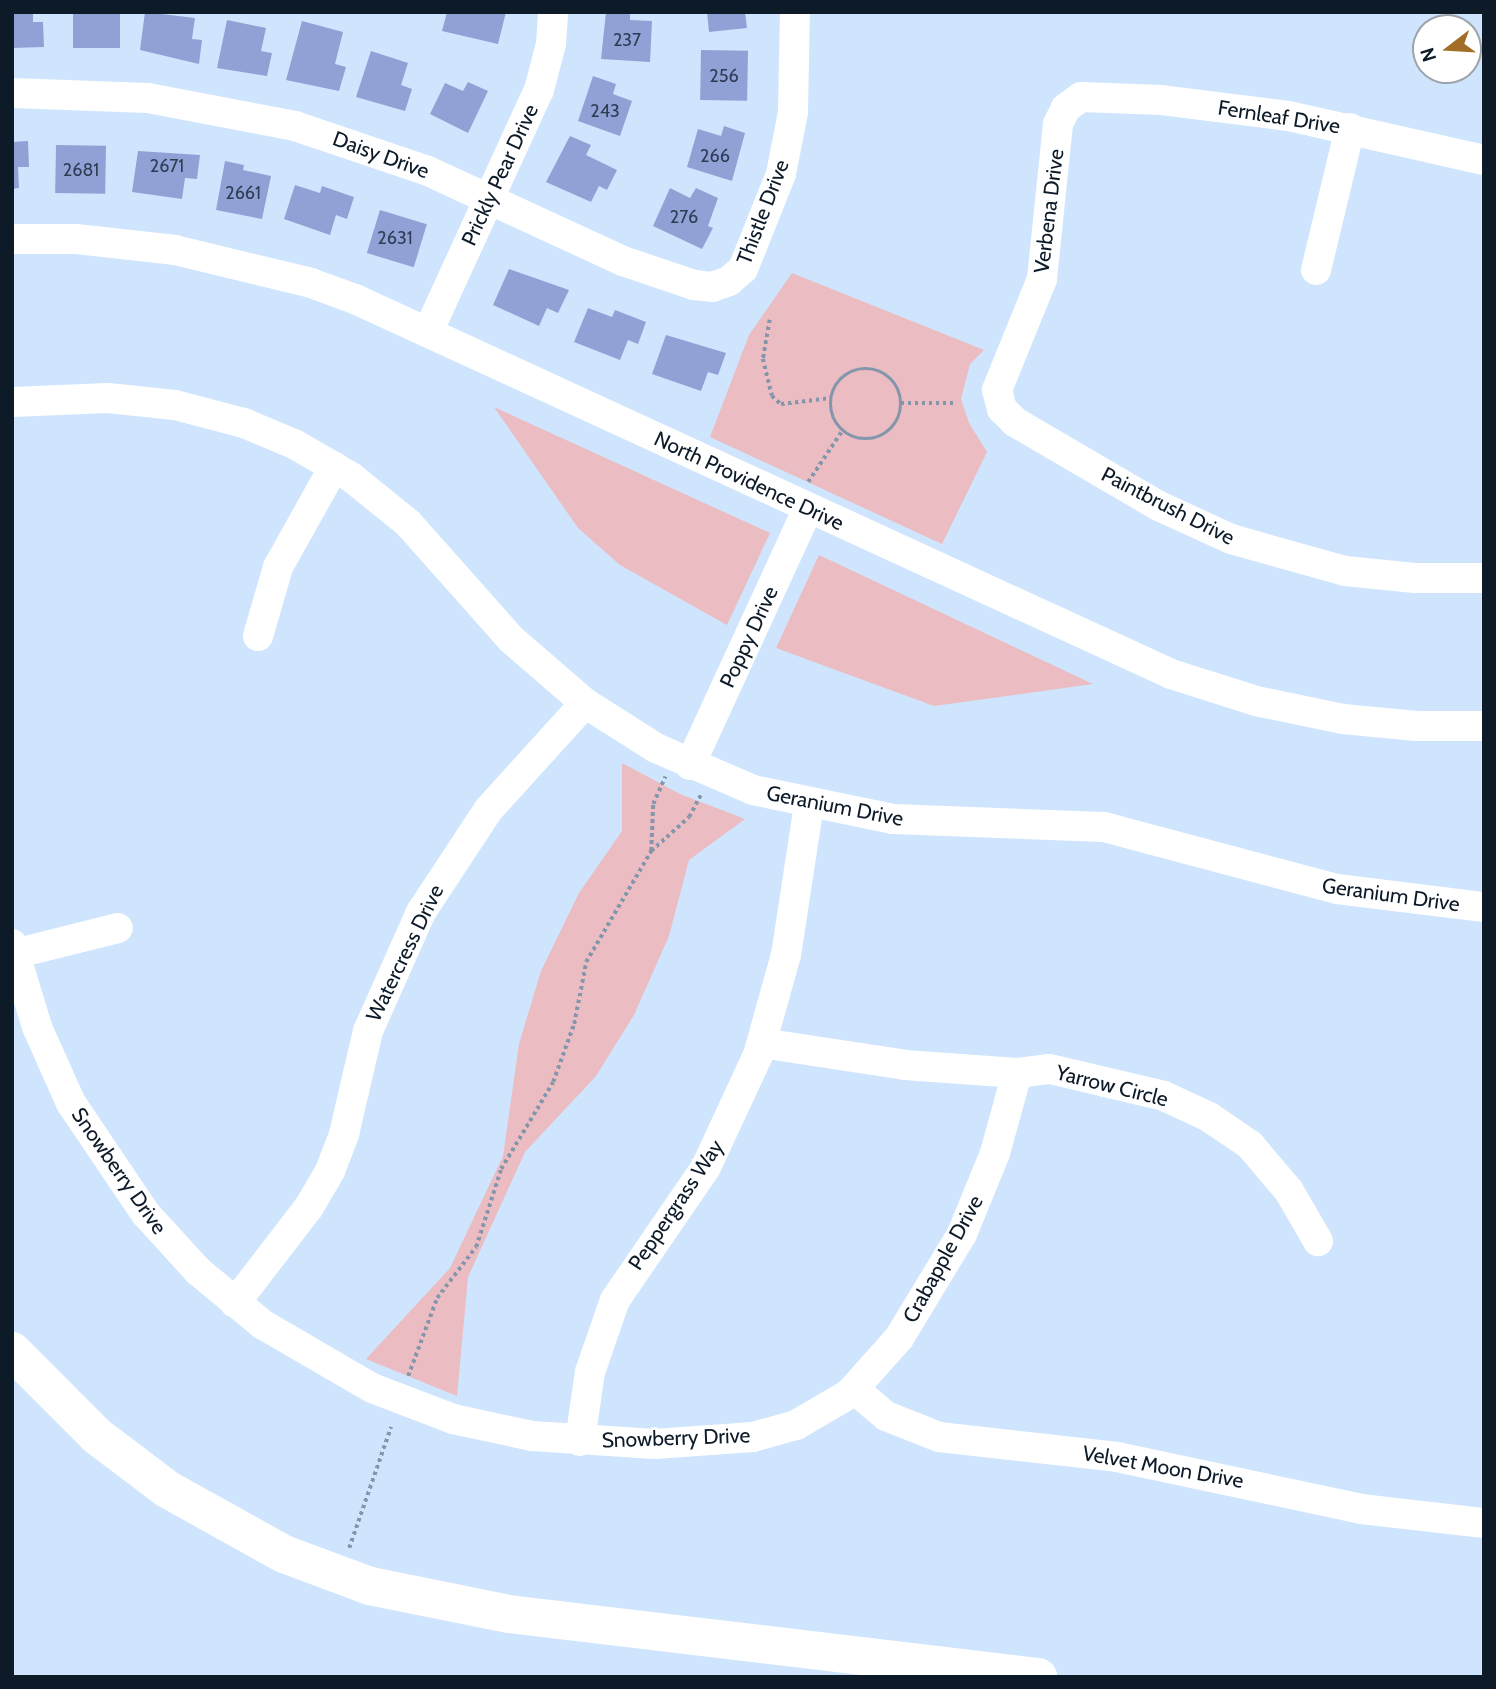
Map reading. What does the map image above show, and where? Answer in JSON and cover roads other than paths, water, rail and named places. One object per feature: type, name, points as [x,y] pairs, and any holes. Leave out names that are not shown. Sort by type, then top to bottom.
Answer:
[{"type":"highway","points":[[12,1351],[89,1429],[167,1489],[284,1554],[370,1586],[509,1614],[1038,1677]]},
{"type":"street","name":"Prickly Pear Drive","points":[[428,332],[539,90],[551,44],[553,12]]},
{"type":"street","name":"Thistle Drive","points":[[729,281],[747,261],[781,174],[793,112],[794,12]]},
{"type":"street","name":"Daisy Drive","points":[[12,93],[148,98],[247,114],[396,158],[658,274],[703,287],[729,281]]},
{"type":"street","name":"Fernleaf Drive","points":[[1073,102],[1090,96],[1162,100],[1350,128],[1484,160]]},
{"type":"street","name":"Verbena Drive","points":[[999,400],[998,380],[1042,279],[1058,124],[1073,102]]},
{"type":"street","points":[[1316,270],[1350,128]]},
{"type":"street","name":"North Providence Drive","points":[[12,239],[126,243],[221,259],[344,295],[808,497],[1131,657],[1213,688],[1343,719],[1417,726],[1484,726]]},
{"type":"street","name":"Geranium Drive","points":[[12,402],[87,397],[175,405],[270,433],[334,467],[408,523],[511,639],[585,703],[686,777],[753,790],[809,805],[905,820],[1104,827],[1326,887],[1484,907]]},
{"type":"street","name":"Paintbrush Drive","points":[[999,400],[1014,422],[1159,506],[1231,539],[1345,570],[1415,578],[1484,578]]},
{"type":"street","points":[[258,636],[278,566],[334,467]]},
{"type":"street","name":"Poppy Drive","points":[[686,777],[808,497]]},
{"type":"street","name":"Watercress Drive","points":[[235,1303],[309,1207],[330,1171],[344,1134],[368,1031],[421,912],[489,809],[585,703]]},
{"type":"street","name":"Peppergrass Way","points":[[580,1441],[590,1372],[615,1300],[706,1167],[762,1043],[786,955],[809,805]]},
{"type":"street","points":[[13,949],[118,928]]},
{"type":"street","name":"Snowberry Drive","points":[[13,949],[52,1065],[93,1139],[171,1243],[235,1303],[333,1368],[412,1405],[492,1428],[580,1441],[655,1444],[753,1437],[815,1417],[854,1389]]},
{"type":"street","name":"Yarrow Circle","points":[[762,1043],[862,1061],[1017,1073],[1050,1069],[1139,1088],[1209,1117],[1250,1145],[1271,1167],[1318,1241]]},
{"type":"street","name":"Crabapple Drive","points":[[854,1389],[906,1328],[962,1234],[995,1153],[1017,1073]]},
{"type":"street","name":"Velvet Moon Drive","points":[[854,1389],[886,1416],[939,1437],[1117,1457],[1361,1509],[1484,1523]]}]
